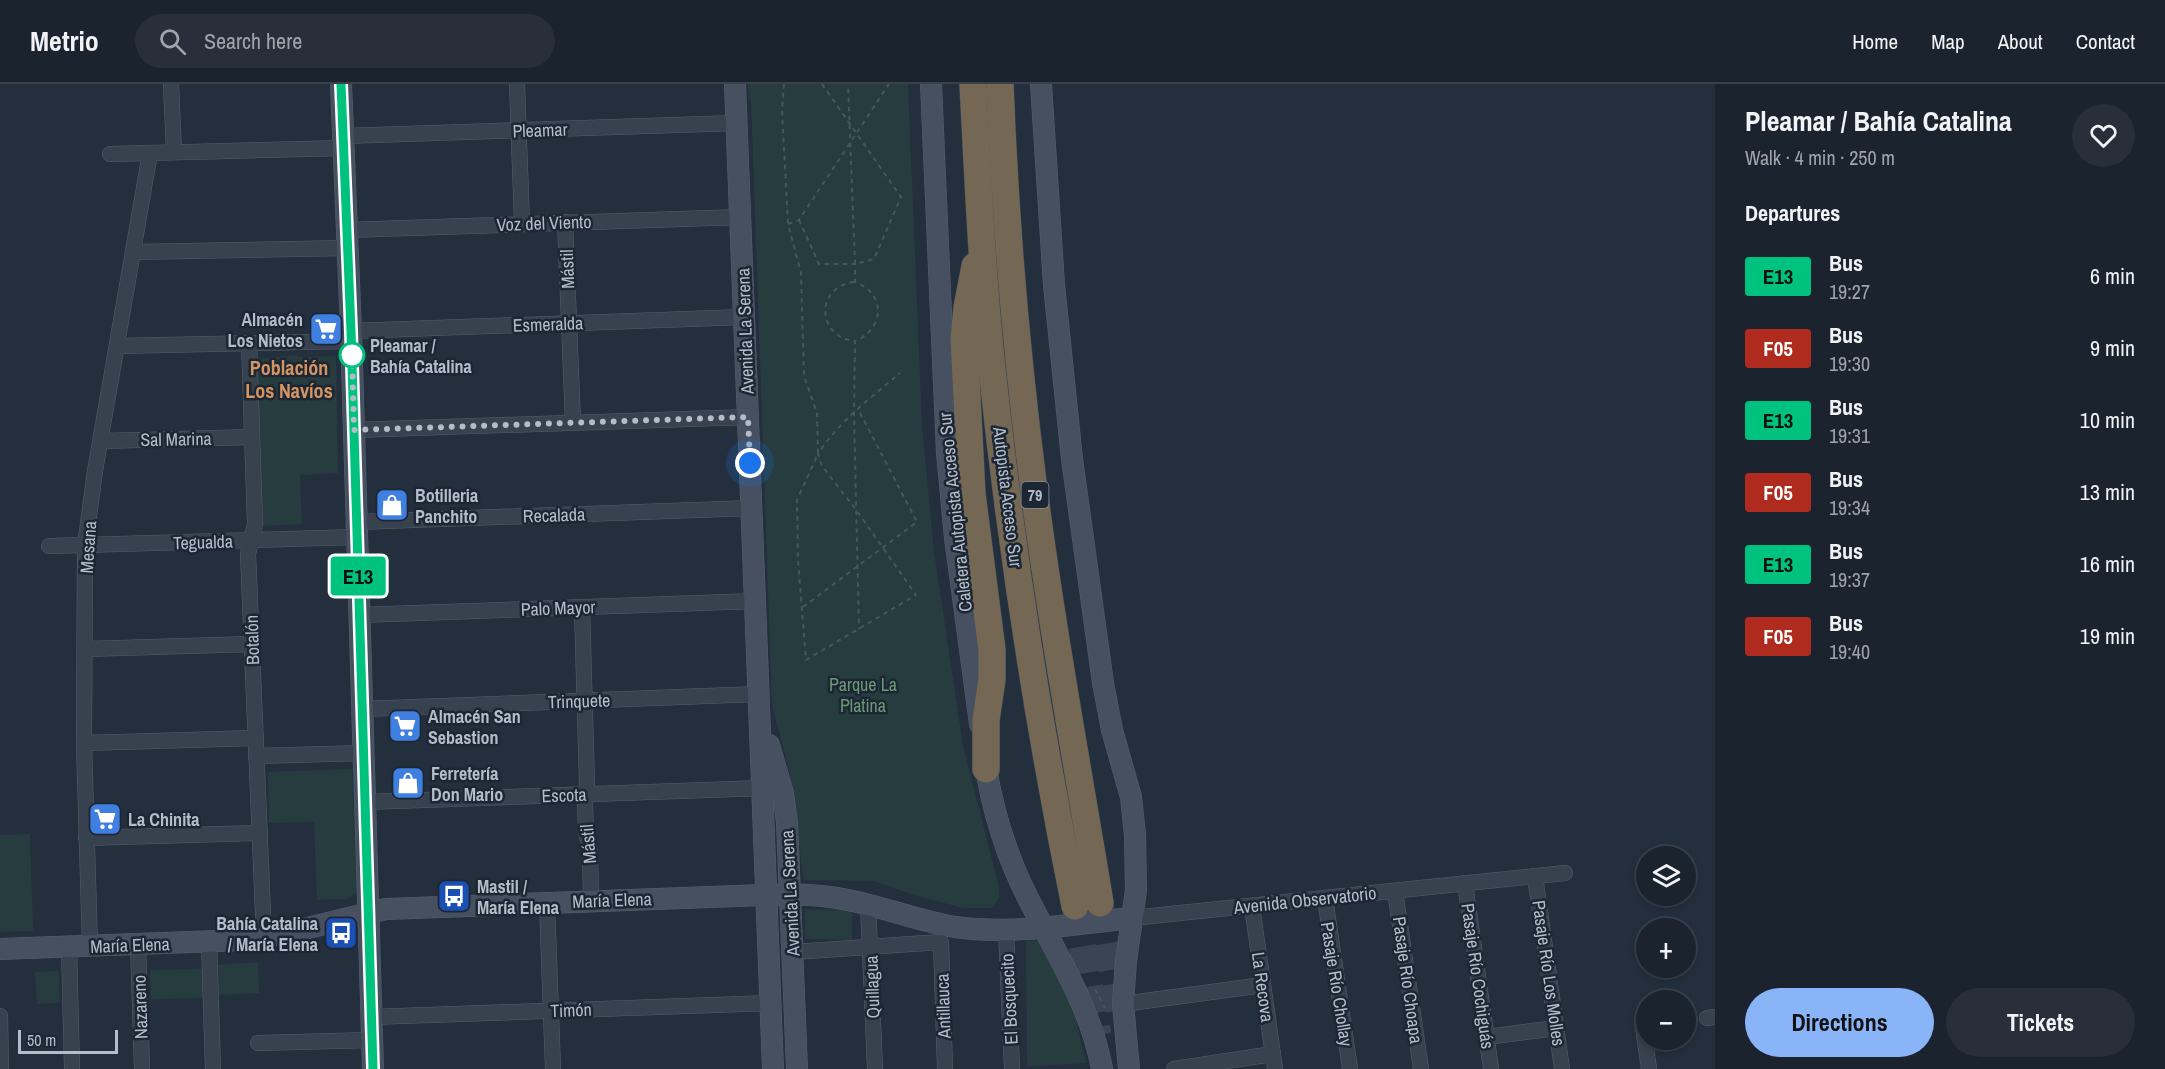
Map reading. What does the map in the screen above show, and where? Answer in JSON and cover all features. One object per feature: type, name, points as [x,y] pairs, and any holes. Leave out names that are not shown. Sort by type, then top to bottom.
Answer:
[{"type":"highway","name":"Autopista Acceso Sur","points":[[973,84],[980,220],[992,367],[1023,610],[1039,714],[1088,905],[1066,700],[1032,471],[1019,358],[1008,233],[1000,84]]},
{"type":"highway","points":[[980,220],[964,339],[972,494],[992,650],[992,679],[986,720],[986,768]]},
{"type":"street","points":[[171,84],[174,152]]},
{"type":"street","points":[[341,84],[348,239],[373,1069]]},
{"type":"street","points":[[516,84],[522,224]]},
{"type":"street","name":"Avenida La Serena","points":[[735,84],[773,1069]]},
{"type":"street","name":"Caletera Autopista Acceso Sur","points":[[931,84],[947,453],[959,573],[986,768],[994,809],[1010,858],[1030,903],[1044,927]]},
{"type":"street","points":[[1041,84],[1055,295],[1082,536],[1112,730],[1134,814],[1137,873],[1126,961],[1124,1004],[1129,1069]]},
{"type":"street","name":"Pleamar","points":[[110,154],[518,130],[737,123]]},
{"type":"street","name":"Mesana","points":[[72,1069],[86,838],[85,546],[150,153]]},
{"type":"street","name":"Voz del Viento","points":[[133,252],[348,239],[522,224],[741,217]]},
{"type":"street","name":"Mástil","points":[[565,222],[573,423]]},
{"type":"street","name":"Esmeralda","points":[[117,346],[249,343],[569,323],[744,317]]},
{"type":"street","name":"Botalón","points":[[249,343],[255,524],[248,554],[264,937]]},
{"type":"street","points":[[354,430],[748,417]]},
{"type":"street","name":"Sal Marina","points":[[101,441],[252,437]]},
{"type":"street","name":"Recalada","points":[[357,529],[752,508]]},
{"type":"street","name":"Tegualda","points":[[49,546],[251,540],[357,529]]},
{"type":"street","name":"Palo Mayor","points":[[359,615],[756,601]]},
{"type":"street","name":"Mástil","points":[[582,607],[586,830],[590,851],[591,901]]},
{"type":"street","points":[[86,649],[252,644]]},
{"type":"street","name":"Trinquete","points":[[362,709],[759,694]]},
{"type":"street","name":"Avenida La Serena","points":[[760,722],[783,793],[787,822],[797,1069]]},
{"type":"street","points":[[84,743],[256,738]]},
{"type":"street","points":[[256,756],[363,753]]},
{"type":"street","name":"Escota","points":[[365,802],[763,788]]},
{"type":"street","points":[[86,838],[260,833]]},
{"type":"street","name":"Avenida Observatorio","points":[[1044,927],[1565,873]]},
{"type":"street","name":"Pasaje Río Los Molles","points":[[1535,876],[1562,1069]]},
{"type":"street","name":"Pasaje Río Cochiguás","points":[[1465,883],[1491,1069]]},
{"type":"street","name":"Pasaje Río Choapa","points":[[1395,891],[1421,1069]]},
{"type":"street","name":"María Elena","points":[[0,949],[209,942],[264,937],[386,909],[791,894],[825,896],[868,904],[955,927],[1006,929],[1044,927]]},
{"type":"street","name":"Pasaje Río Chollay","points":[[1325,898],[1350,1069]]},
{"type":"street","points":[[548,903],[553,1069]]},
{"type":"street","name":"Quillagua","points":[[868,904],[875,1069]]},
{"type":"street","name":"La Recova","points":[[1252,906],[1274,1062]]},
{"type":"street","points":[[1044,927],[1083,1005],[1098,1047],[1102,1069]]},
{"type":"street","name":"El Bosquecito","points":[[1006,929],[1012,1069]]},
{"type":"street","points":[[209,942],[213,1069]]},
{"type":"street","name":"Antillauca","points":[[871,946],[941,942],[945,1069]]},
{"type":"street","name":"Nazareno","points":[[138,945],[142,1069]]},
{"type":"street","points":[[793,952],[871,946]]},
{"type":"street","points":[[1124,1004],[1263,985]]},
{"type":"street","name":"Timón","points":[[371,1017],[770,1003]]},
{"type":"street","points":[[0,1016],[1,1069]]},
{"type":"street","points":[[1487,1037],[1556,1028]]},
{"type":"street","points":[[258,1044],[372,1040]]},
{"type":"street","points":[[1646,1050],[1649,1069]]},
{"type":"street","points":[[1174,1069],[1274,1062]]},
{"type":"path","points":[[784,84],[782,111],[788,224],[801,273],[804,376],[817,413],[818,454],[822,466],[858,511],[882,549],[916,595],[806,660],[798,560],[797,500],[818,454],[824,444],[858,409],[900,373]]},
{"type":"path","points":[[799,220],[819,264],[855,264],[874,259],[901,197],[822,84]]},
{"type":"path","points":[[848,84],[855,282]]},
{"type":"path","points":[[788,224],[799,220],[889,84]]},
{"type":"path","points":[[855,282],[873,294],[878,315],[873,329],[855,341],[844,339],[832,330],[825,310],[826,302],[834,290],[855,282]]},
{"type":"path","points":[[855,341],[854,414],[859,630]]},
{"type":"path","points":[[803,607],[917,522],[858,409]]},
{"type":"green space","name":"Parque La Platina","points":[[748,84],[908,84],[922,426],[934,551],[963,746],[999,887],[999,898],[991,908],[963,908],[874,881],[804,880],[796,803],[772,706],[751,100]]},
{"type":"green space","points":[[298,355],[298,357],[336,356],[338,473],[300,475],[302,524],[261,526],[255,359]]},
{"type":"green space","points":[[352,769],[357,892],[347,899],[317,900],[314,822],[269,823],[268,772]]},
{"type":"green space","points":[[30,834],[33,931],[0,932],[0,835]]},
{"type":"green space","points":[[805,909],[852,910],[852,940],[805,939]]},
{"type":"green space","points":[[1044,940],[1072,1001],[1086,1063],[1027,1067],[1026,941]]},
{"type":"green space","points":[[258,962],[259,993],[218,995],[216,965]]},
{"type":"green space","points":[[202,969],[203,998],[151,999],[150,970]]},
{"type":"green space","points":[[59,971],[60,1003],[37,1004],[35,972]]},
{"type":"tunnel","points":[[1100,903],[1120,1015]]},
{"type":"tunnel","points":[[1075,906],[1098,1035]]},
{"type":"bus line","name":"E13","points":[[341,84],[351,331],[373,1069]]},
{"type":"place","name":"Almacén Los Nietos","points":[[326,329]]},
{"type":"place","name":"Pleamar / Bahía Catalina","points":[[352,355]]},
{"type":"place","name":"Botilleria Panchito","points":[[392,505]]},
{"type":"place","name":"Almacén San Sebastion","points":[[405,726]]},
{"type":"place","name":"Ferretería Don Mario","points":[[408,783]]},
{"type":"place","name":"La Chinita","points":[[105,819]]},
{"type":"place","name":"Mastil / María Elena","points":[[454,896]]},
{"type":"place","name":"Bahía Catalina / María Elena","points":[[341,933]]},
{"type":"district","name":"Población Los Navíos","points":[[289,378]]},
{"type":"route","points":[[352,355],[354,430],[748,417],[750,463]]}]
